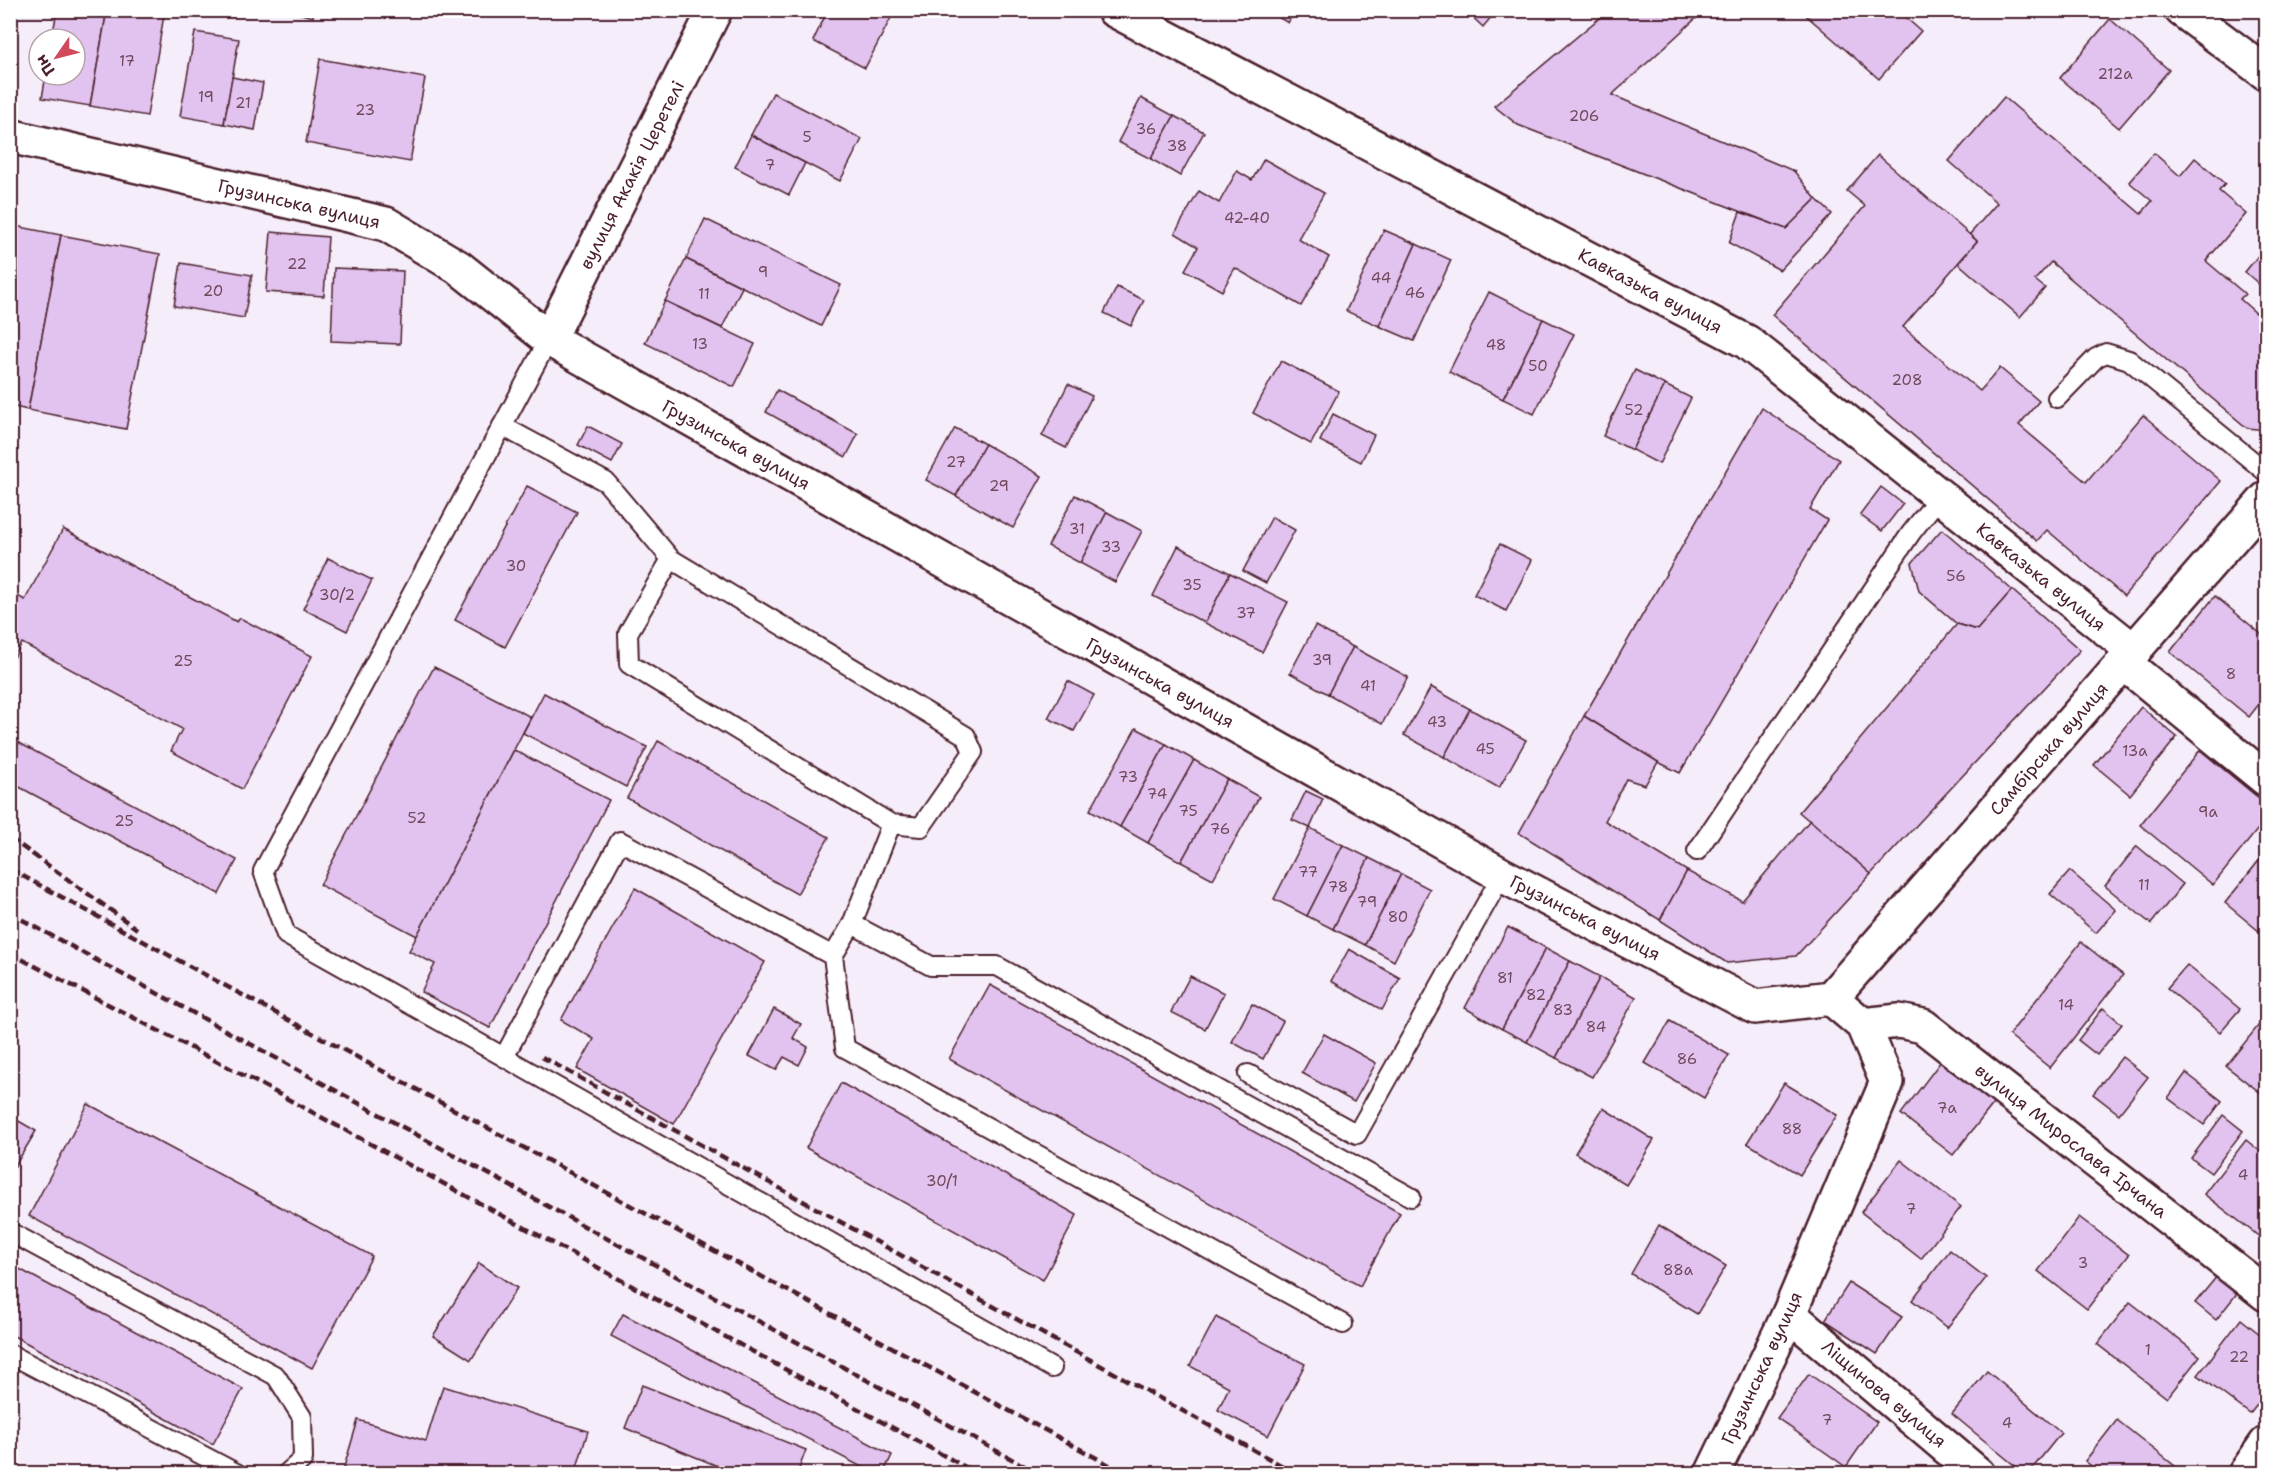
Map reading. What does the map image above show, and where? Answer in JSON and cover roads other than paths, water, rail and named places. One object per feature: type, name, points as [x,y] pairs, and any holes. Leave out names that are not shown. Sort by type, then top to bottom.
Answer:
[{"type":"street","name":"вулиця Акакія Церетелі","points":[[549,339],[715,10]]},
{"type":"street","name":"Кавказька вулиця","points":[[1114,10],[1747,342],[1940,496],[2129,657],[2266,779]]},
{"type":"street","points":[[2182,10],[2266,73]]},
{"type":"street","name":"Грузинська вулиця","points":[[10,136],[386,224],[458,267],[549,339],[1502,875],[1755,1007],[1831,998],[1863,1025],[1887,1082],[1789,1314],[1712,1473]]},
{"type":"street","name":"Самбірська вулиця","points":[[1831,998],[2266,499]]},
{"type":"street","name":"вулиця Мирослава Ірчана","points":[[1863,1025],[1899,1021],[1923,1026],[2266,1294]]},
{"type":"street","name":"Ліщинова вулиця","points":[[1789,1314],[1978,1473]]},
{"type":"street","points":[[2245,1473],[2266,1444]]},
{"type":"lane","points":[[549,339],[263,871],[286,935],[1052,1368]]},
{"type":"lane","points":[[2057,398],[2096,358],[2106,353],[2129,360],[2266,472]]},
{"type":"lane","points":[[502,426],[606,483],[671,559],[966,736],[973,752],[921,827],[891,824],[629,664],[628,633],[671,559]]},
{"type":"lane","points":[[1697,851],[1911,533],[1940,496]]},
{"type":"lane","points":[[891,824],[852,924],[833,956],[845,1048],[1343,1324]]},
{"type":"lane","points":[[504,1057],[620,841],[833,956]]},
{"type":"lane","points":[[1248,1074],[1357,1134],[1502,875]]},
{"type":"lane","points":[[852,924],[931,966],[997,966],[1411,1197]]},
{"type":"lane","points":[[10,1232],[276,1376],[302,1417],[303,1459],[286,1473]]},
{"type":"lane","points":[[10,1354],[238,1473]]},
{"type":"railway","points":[[10,838],[137,929]]},
{"type":"railway","points":[[10,869],[1126,1474]]},
{"type":"railway","points":[[10,913],[1039,1474]]},
{"type":"railway","points":[[10,953],[262,1085],[978,1474]]},
{"type":"railway","points":[[542,1057],[1297,1474]]}]
